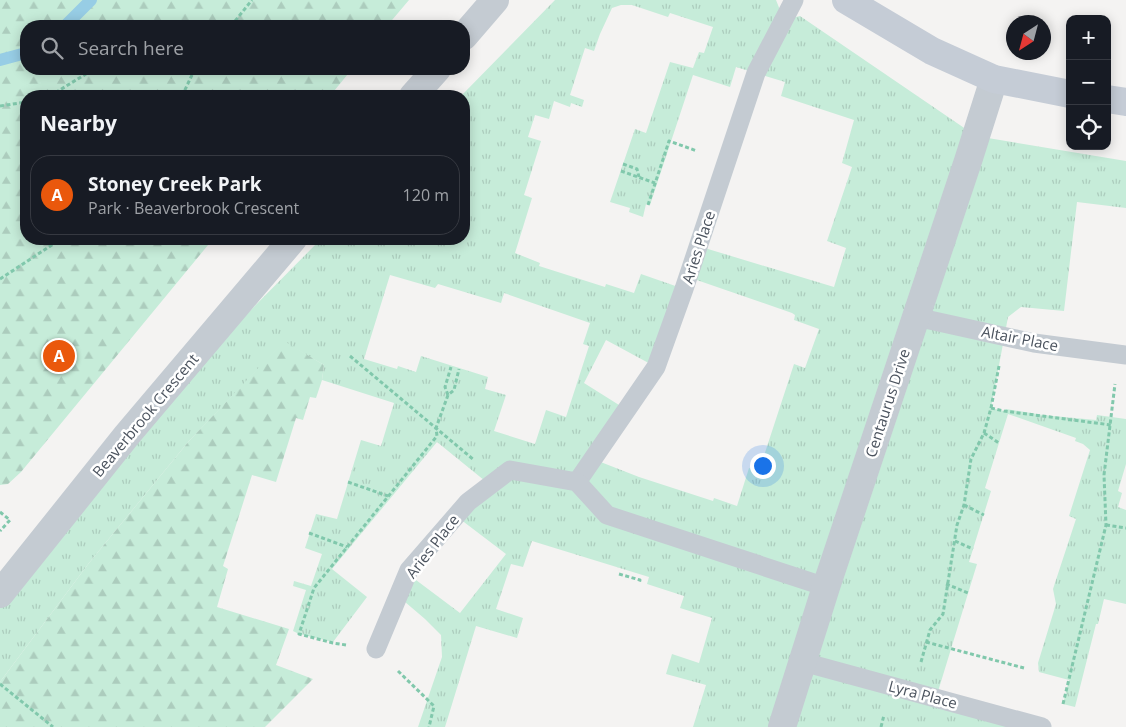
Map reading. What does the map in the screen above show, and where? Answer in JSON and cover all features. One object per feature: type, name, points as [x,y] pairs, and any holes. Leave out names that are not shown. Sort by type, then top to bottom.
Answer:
[{"type":"street","points":[[470,29],[494,0]]},
{"type":"street","points":[[846,0],[932,51],[994,79],[1066,93]]},
{"type":"street","points":[[418,90],[431,75]]},
{"type":"street","name":"Centaurus Drive","points":[[782,727],[826,587],[994,79]]},
{"type":"street","points":[[1111,100],[1126,102]]},
{"type":"street","name":"Beaverbrook Crescent","points":[[0,594],[127,436],[288,245]]},
{"type":"lane","name":"Aries Place","points":[[376,649],[410,570],[468,502],[510,470],[577,482],[656,367],[756,73],[794,0]]},
{"type":"lane","name":"Altair Place","points":[[916,317],[1034,343],[1122,354]]},
{"type":"lane","points":[[577,482],[607,515],[826,587]]},
{"type":"lane","name":"Lyra Place","points":[[803,662],[1042,727]]},
{"type":"path","points":[[236,20],[252,0]]},
{"type":"path","points":[[60,90],[84,75]]},
{"type":"path","points":[[185,90],[192,75]]},
{"type":"path","points":[[0,106],[20,103]]},
{"type":"path","points":[[648,205],[669,141],[726,161]]},
{"type":"path","points":[[623,164],[637,169],[639,177]]},
{"type":"path","points":[[621,171],[656,183]]},
{"type":"path","points":[[0,279],[52,245]]},
{"type":"path","points":[[915,692],[930,630],[943,614],[946,584],[957,525],[964,505],[971,459],[984,433],[991,408],[1004,336]]},
{"type":"path","points":[[1061,711],[1106,525],[1104,475],[1122,354]]},
{"type":"path","points":[[350,356],[498,479]]},
{"type":"path","points":[[448,395],[445,387],[451,367]]},
{"type":"path","points":[[429,727],[434,706],[376,649],[333,643],[299,634],[314,588],[437,436],[436,428],[448,395],[454,390],[459,369]]},
{"type":"path","points":[[991,408],[1111,425]]},
{"type":"path","points":[[984,433],[999,443]]},
{"type":"path","points":[[348,482],[388,496]]},
{"type":"path","points":[[964,505],[984,515]]},
{"type":"path","points":[[0,512],[10,520],[0,531]]},
{"type":"path","points":[[1106,525],[1126,528]]},
{"type":"path","points":[[309,534],[347,547]]},
{"type":"path","points":[[955,541],[972,549]]},
{"type":"path","points":[[619,574],[640,580],[639,584]]},
{"type":"path","points":[[946,584],[968,593]]},
{"type":"path","points":[[926,642],[1024,668]]},
{"type":"path","points":[[0,684],[53,727]]},
{"type":"green space","points":[[0,0],[409,0],[392,20],[20,20],[20,75],[347,75],[335,90],[20,90],[20,245],[208,245],[21,472],[8,484],[0,485]]},
{"type":"green space","points":[[555,0],[776,0],[784,20],[800,16],[976,136],[1126,161],[1126,208],[1077,202],[1064,311],[1021,307],[1008,317],[991,408],[1004,411],[1006,409],[1096,420],[1097,415],[1126,419],[1126,464],[1118,491],[1122,493],[1118,507],[1126,510],[1126,604],[1104,599],[1075,707],[1063,704],[1069,680],[1039,672],[1038,663],[1056,604],[1053,589],[1076,519],[1069,516],[1090,450],[1083,444],[1075,441],[1076,438],[1008,414],[985,488],[991,491],[969,562],[977,564],[936,698],[1042,727],[693,727],[706,685],[666,674],[672,654],[699,663],[712,618],[680,608],[684,596],[647,584],[649,577],[532,541],[523,567],[511,564],[496,609],[523,618],[517,638],[476,626],[445,727],[418,727],[442,657],[441,635],[398,596],[408,574],[460,613],[506,554],[456,516],[490,485],[437,442],[332,569],[367,597],[333,642],[293,631],[306,590],[293,586],[294,581],[311,586],[322,554],[305,548],[316,514],[337,519],[361,440],[381,446],[394,403],[322,380],[324,365],[284,342],[189,441],[89,563],[0,682],[0,590],[127,435],[315,245],[470,245],[470,90],[467,90]],"holes":[[[621,5],[632,5],[668,17],[670,13],[713,27],[704,53],[699,52],[693,68],[670,62],[646,133],[635,129],[610,202],[630,208],[629,212],[643,217],[646,204],[650,205],[693,75],[730,87],[736,67],[785,82],[781,96],[854,120],[842,163],[852,167],[827,241],[846,248],[834,287],[698,246],[688,277],[792,313],[795,315],[794,320],[819,329],[805,368],[794,364],[759,471],[749,468],[737,506],[714,498],[713,501],[639,477],[593,459],[627,410],[584,383],[606,340],[656,367],[684,289],[641,274],[634,293],[606,284],[605,287],[539,266],[540,263],[515,253],[532,198],[524,195],[541,141],[528,137],[535,115],[549,119],[554,101],[570,107],[571,103],[582,107],[584,100],[570,95],[585,48],[594,51],[612,8]],[[390,275],[435,288],[438,284],[501,303],[504,293],[590,323],[583,344],[589,346],[566,417],[546,410],[535,444],[494,431],[506,395],[485,389],[488,377],[421,356],[416,372],[398,366],[397,369],[364,359]]]},
{"type":"green space","points":[[284,341],[324,365],[322,380],[316,398],[310,397],[303,420],[296,418],[276,482],[252,475],[223,566],[228,569],[217,607],[289,629],[276,665],[313,679],[265,727],[0,727],[0,682],[89,563],[189,441]]},
{"type":"waterway","points":[[71,20],[91,0]]},
{"type":"waterway","points":[[0,60],[20,55]]},
{"type":"place","name":"Stoney Creek Park","points":[[59,356]]}]
